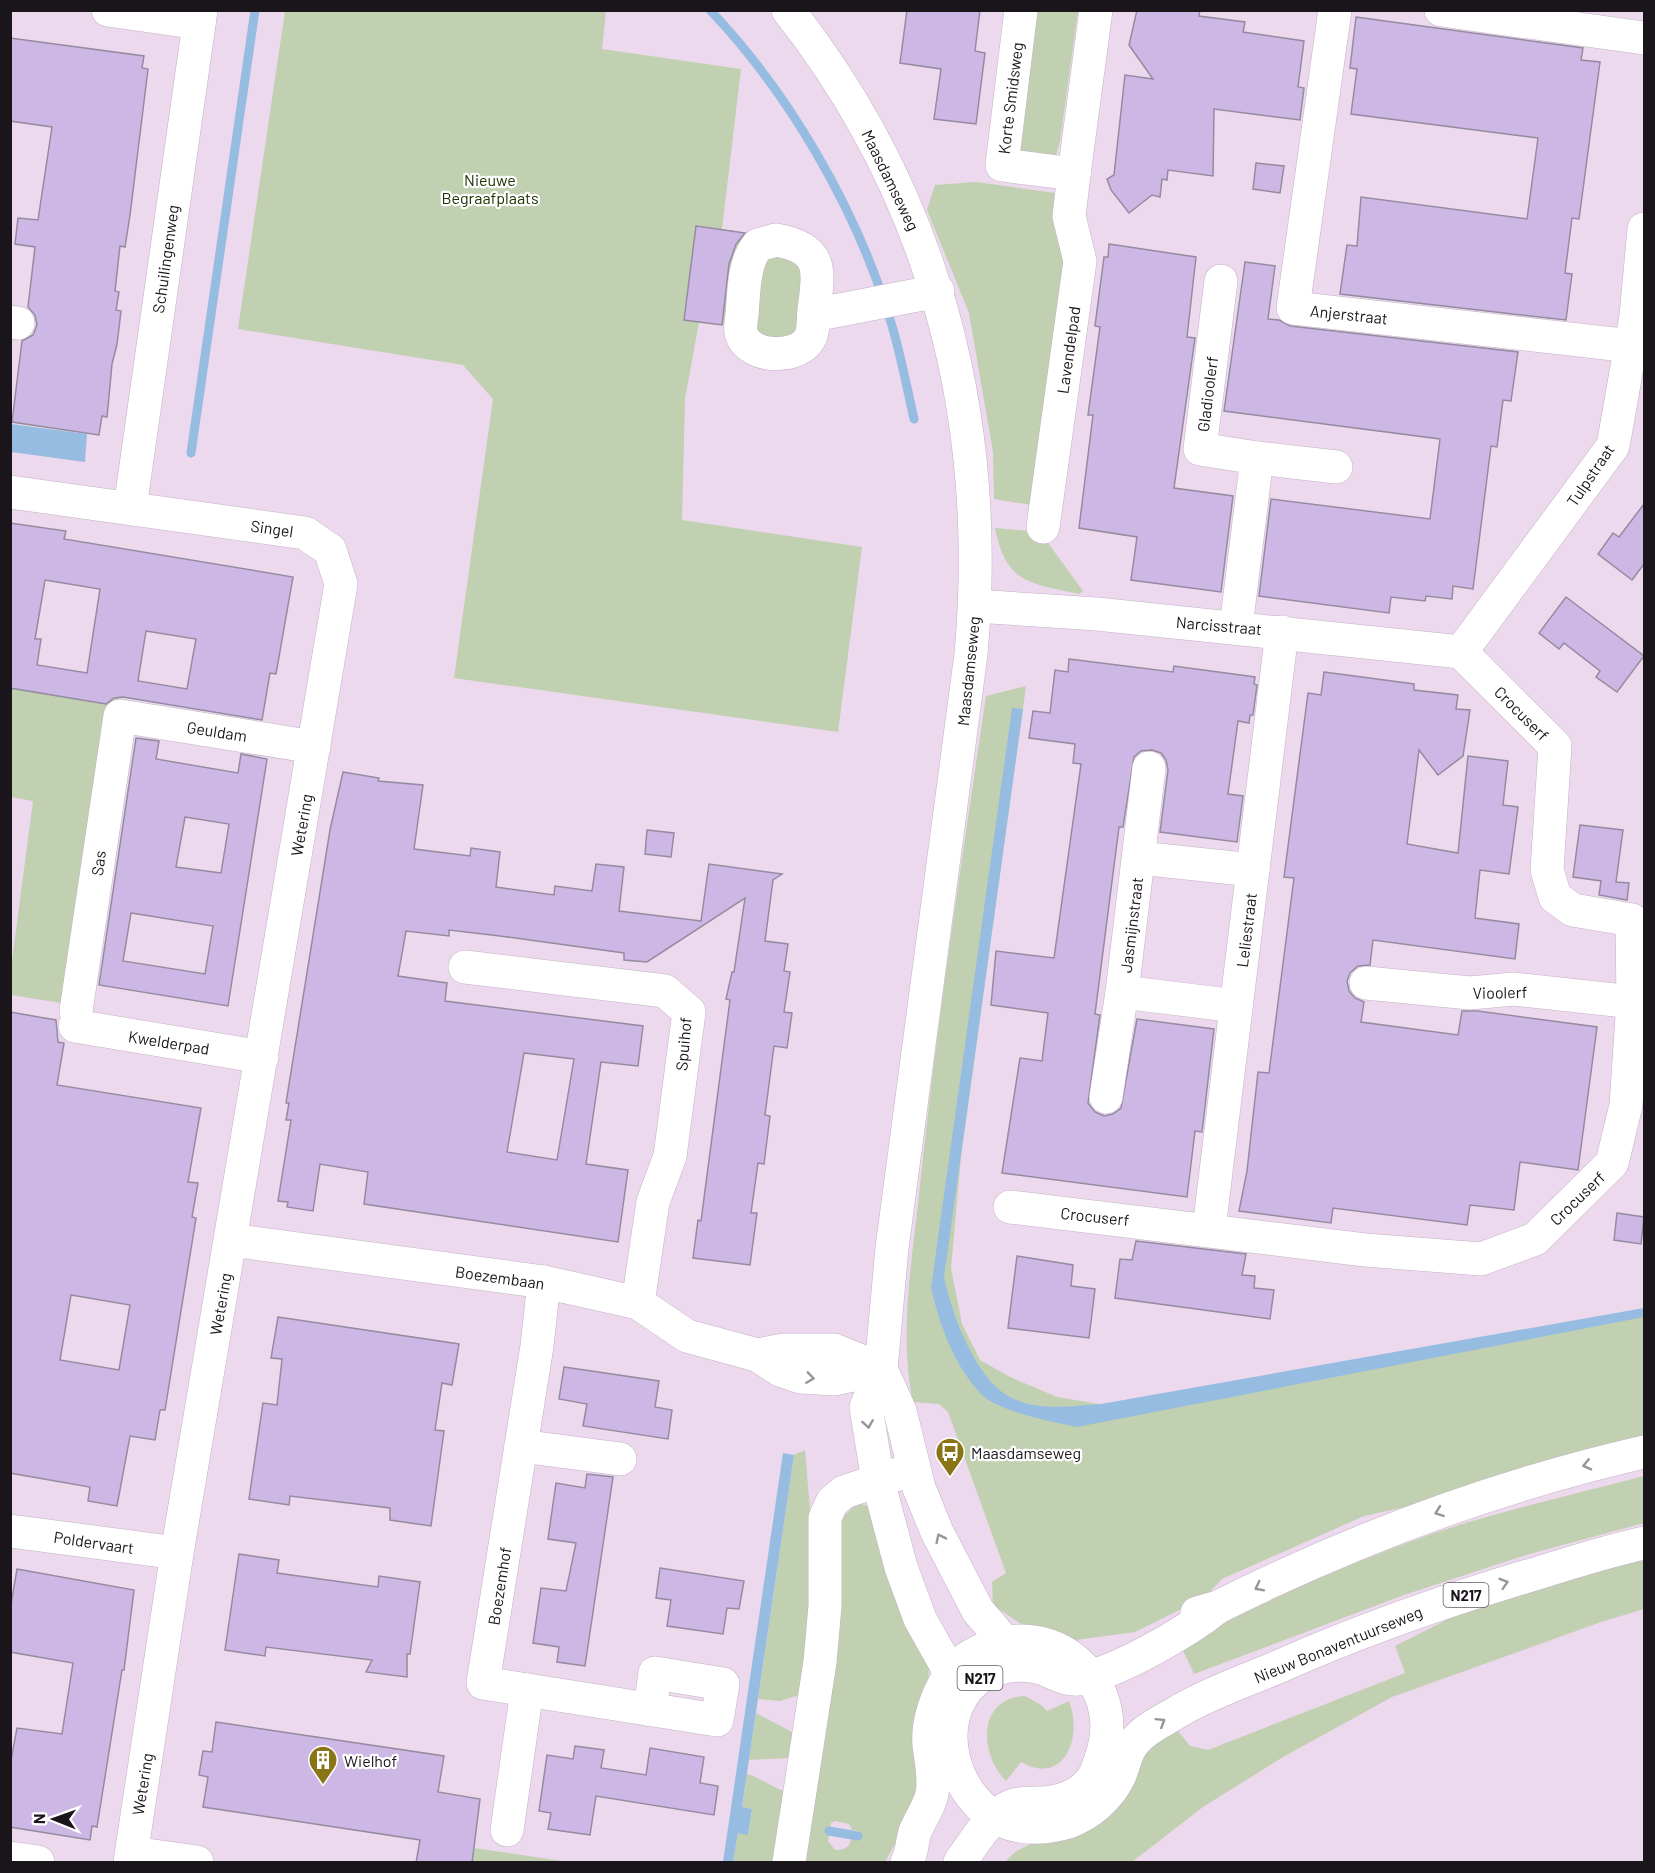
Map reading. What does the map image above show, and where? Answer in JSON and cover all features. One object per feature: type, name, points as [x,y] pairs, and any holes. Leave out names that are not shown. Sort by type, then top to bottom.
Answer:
[{"type":"street","points":[[108,10],[200,17]]},
{"type":"street","name":"Maasdamseweg","points":[[788,10],[832,71],[871,138],[908,212],[938,291],[954,352],[966,428],[974,507],[975,606],[944,871],[892,1248],[881,1369],[866,1407],[878,1481],[901,1567],[936,1608],[963,1672]]},
{"type":"street","name":"Korte Smidsweg","points":[[1021,10],[1002,165],[1074,174]]},
{"type":"street","points":[[1074,174],[1096,10]]},
{"type":"street","name":"Anjerstraat","points":[[1335,10],[1293,308],[1637,326]]},
{"type":"street","points":[[1441,10],[1644,38]]},
{"type":"street","name":"Schuilingenweg","points":[[130,508],[200,17]]},
{"type":"street","name":"Lavendelpad","points":[[1043,527],[1080,261],[1069,216],[1074,174]]},
{"type":"street","name":"Tulpstraat","points":[[1461,652],[1613,446],[1637,326],[1644,230]]},
{"type":"street","name":"Gladioolerf","points":[[1221,281],[1200,449],[1336,467]]},
{"type":"street","points":[[814,315],[938,291]]},
{"type":"street","points":[[1236,627],[1257,458]]},
{"type":"street","name":"Singel","points":[[10,492],[304,532],[330,550],[341,584],[314,747]]},
{"type":"street","name":"Narcisstraat","points":[[975,606],[1236,627],[1461,652]]},
{"type":"street","name":"Leliestraat","points":[[1209,1229],[1282,632]]},
{"type":"street","name":"Crocuserf","points":[[1010,1207],[1209,1229],[1365,1250],[1481,1258],[1534,1239],[1612,1163],[1635,1106],[1633,1002],[1638,920],[1573,910],[1555,897],[1547,870],[1555,746],[1461,652]]},
{"type":"street","name":"Geuldam","points":[[120,716],[314,747]]},
{"type":"street","name":"Sas","points":[[75,1019],[120,716]]},
{"type":"street","name":"Wetering","points":[[131,1858],[177,1553],[314,747]]},
{"type":"street","name":"Jasmijnstraat","points":[[1106,1097],[1122,992],[1149,768]]},
{"type":"street","name":"Jasmijnstraat","points":[[1139,858],[1253,870]]},
{"type":"street","name":"Spuihof","points":[[465,968],[665,992],[689,1012],[670,1156],[653,1202],[638,1303]]},
{"type":"street","name":"Vioolerf","points":[[1366,984],[1470,993],[1514,989],[1633,1002]]},
{"type":"street","name":"Jasmijnstraat","points":[[1122,992],[1236,1006]]},
{"type":"street","name":"Kwelderpad","points":[[75,1019],[262,1057]]},
{"type":"street","name":"Boezembaan","points":[[231,1240],[544,1282],[638,1303],[687,1336],[757,1355],[784,1350],[834,1350],[881,1369]]},
{"type":"street","name":"Boezemhof","points":[[544,1282],[521,1446],[483,1683],[650,1710]]},
{"type":"street","name":"Maasdamseweg","points":[[881,1369],[900,1412],[913,1469],[936,1532],[966,1591],[988,1625],[1004,1641]]},
{"type":"street","points":[[521,1446],[620,1459]]},
{"type":"street","name":"N217","points":[[963,1672],[982,1676],[1008,1666],[1041,1668],[1068,1679],[1085,1669],[1092,1659],[1182,1617],[1218,1607],[1343,1548],[1411,1522],[1548,1476],[1644,1452]]},
{"type":"street","points":[[789,1863],[820,1662],[825,1606],[825,1518],[832,1503],[844,1492],[913,1469]]},
{"type":"street","name":"Poldervaart","points":[[10,1530],[177,1553]]},
{"type":"street","name":"Nieuw Bonaventuurseweg","points":[[1006,1822],[1053,1825],[1080,1817],[1104,1798],[1119,1779],[1131,1746],[1159,1723],[1180,1711],[1310,1653],[1377,1625],[1477,1591],[1644,1543]]},
{"type":"street","name":"N217","points":[[909,1860],[915,1832],[932,1794],[929,1741],[932,1716],[940,1693],[1004,1641],[1041,1642],[1065,1651],[1085,1669]]},
{"type":"street","points":[[986,1863],[1006,1822],[1020,1803],[1051,1803],[1065,1799],[1082,1789],[1094,1777],[1108,1728],[1102,1698],[1085,1669]]},
{"type":"street","name":"N217","points":[[963,1672],[952,1728],[954,1765],[962,1782],[982,1807],[1006,1822]]},
{"type":"street","points":[[507,1830],[527,1690]]},
{"type":"street","name":"N217","points":[[909,1860],[931,1839],[962,1782]]},
{"type":"street","points":[[960,1863],[1006,1822]]},
{"type":"street","points":[[10,1858],[38,1863]]},
{"type":"street","points":[[131,1858],[197,1863]]},
{"type":"green space","name":"Nieuwe Begraafplaats","points":[[285,11],[606,11],[602,49],[741,69],[722,229],[747,233],[734,326],[699,322],[685,399],[682,520],[862,547],[838,732],[454,678],[493,399],[463,365],[238,329]]},
{"type":"green space","points":[[1034,11],[1078,11],[1060,141],[1056,155],[1046,158],[1016,151]]},
{"type":"green space","points":[[976,182],[1055,193],[1073,260],[1031,505],[994,499],[993,452],[969,313],[927,210],[935,185]]},
{"type":"green space","points":[[779,252],[804,269],[796,330],[788,341],[754,334],[762,263]]},
{"type":"green space","points":[[995,528],[1040,532],[1083,591],[1079,594],[1047,587],[1023,578],[1013,571],[1000,546]]},
{"type":"green space","points":[[10,680],[129,700],[80,1006],[11,995],[11,968],[33,801],[11,797]]},
{"type":"green space","points":[[1026,686],[961,1157],[951,1268],[962,1324],[980,1360],[1010,1377],[1057,1397],[1105,1405],[1644,1310],[1644,1439],[1437,1500],[1364,1516],[1222,1579],[1204,1598],[1135,1632],[1076,1640],[1027,1628],[993,1605],[992,1582],[1006,1573],[948,1412],[939,1404],[913,1402],[907,1349],[907,1321],[908,1294],[934,1063],[986,696]]},
{"type":"green space","points":[[805,1450],[817,1594],[799,1695],[780,1701],[758,1699],[794,1455]]},
{"type":"green space","points":[[1644,1476],[1644,1523],[1526,1555],[1404,1595],[1194,1674],[1180,1644],[1286,1593],[1431,1534]]},
{"type":"green space","points":[[861,1504],[869,1506],[929,1667],[922,1784],[908,1820],[885,1862],[796,1862],[841,1519],[853,1507]],"holes":[[[835,1821],[849,1824],[852,1830],[859,1831],[858,1840],[851,1839],[846,1848],[835,1850],[828,1841],[831,1823]]]},
{"type":"green space","points":[[1644,1555],[1644,1609],[1601,1622],[1392,1697],[1283,1757],[1203,1807],[1132,1862],[1005,1862],[1015,1852],[1034,1842],[1174,1726],[1190,1746],[1208,1750],[1405,1673],[1395,1646],[1486,1600]]},
{"type":"green space","points":[[1025,1696],[1047,1711],[1069,1701],[1073,1715],[1072,1742],[1067,1754],[1059,1763],[1049,1768],[1036,1768],[1021,1762],[1006,1781],[997,1770],[991,1757],[987,1743],[987,1729],[998,1706],[1009,1699]]},
{"type":"green space","points":[[756,1713],[794,1733],[790,1758],[749,1760]]},
{"type":"green space","points":[[747,1774],[791,1793],[779,1862],[733,1862],[738,1833],[748,1834],[752,1809],[742,1808]]},
{"type":"green space","points":[[474,1848],[569,1862],[472,1862]]},
{"type":"water","points":[[11,424],[87,434],[85,462],[11,452]]},
{"type":"water","points":[[1012,708],[1023,709],[944,1277],[953,1309],[968,1346],[977,1363],[1000,1390],[1014,1399],[1035,1405],[1057,1407],[1101,1404],[1644,1308],[1644,1317],[1077,1427],[1014,1411],[982,1395],[963,1371],[949,1345],[931,1288]]},
{"type":"water","points":[[783,1453],[794,1455],[742,1807],[752,1809],[748,1835],[738,1833],[733,1862],[723,1862]]},
{"type":"building","points":[[907,10],[980,10],[975,51],[985,53],[976,124],[934,119],[941,69],[900,63]]},
{"type":"building","points":[[1137,10],[1200,10],[1199,16],[1245,22],[1243,32],[1304,41],[1298,87],[1304,88],[1300,120],[1214,109],[1213,176],[1168,170],[1167,180],[1162,179],[1160,197],[1152,195],[1129,213],[1111,190],[1107,179],[1114,175],[1125,75],[1153,79],[1129,45]]},
{"type":"building","points":[[1356,17],[1583,48],[1581,60],[1600,62],[1579,219],[1572,218],[1565,273],[1572,274],[1566,320],[1340,294],[1347,245],[1357,246],[1361,197],[1527,219],[1538,138],[1351,114],[1357,69],[1350,68]]},
{"type":"building","points":[[10,38],[144,56],[142,68],[148,69],[125,247],[120,246],[115,291],[119,292],[116,310],[121,311],[117,344],[112,364],[107,417],[102,416],[99,435],[12,422],[22,341],[33,335],[37,325],[35,315],[28,307],[35,247],[15,244],[18,218],[38,220],[52,127],[10,121]]},
{"type":"building","points":[[1256,163],[1284,166],[1280,193],[1253,189]]},
{"type":"building","points":[[696,226],[745,233],[736,244],[729,264],[722,325],[684,320]]},
{"type":"building","points":[[1109,244],[1196,257],[1187,337],[1195,338],[1174,488],[1233,496],[1221,592],[1131,580],[1137,537],[1079,528],[1093,415],[1088,415],[1100,327],[1095,326],[1104,257],[1108,257]]},
{"type":"building","points":[[1245,262],[1275,266],[1268,319],[1279,320],[1290,326],[1518,352],[1511,401],[1503,400],[1497,447],[1491,446],[1473,589],[1453,586],[1452,599],[1426,596],[1425,601],[1391,597],[1389,613],[1259,596],[1271,499],[1430,519],[1440,439],[1224,411]]},
{"type":"building","points":[[1644,504],[1644,564],[1632,580],[1598,554],[1613,533],[1619,537]]},
{"type":"building","points":[[10,523],[66,531],[64,539],[293,577],[276,674],[270,673],[262,720],[123,697],[114,698],[106,704],[10,688]],"holes":[[[45,580],[100,589],[87,673],[37,665],[41,639],[35,639]],[[146,631],[196,639],[187,689],[138,681]]]},
{"type":"building","points":[[1566,597],[1644,656],[1617,692],[1596,677],[1600,671],[1564,643],[1559,649],[1539,633]]},
{"type":"building","points":[[1069,659],[1173,672],[1174,666],[1255,677],[1254,684],[1257,685],[1253,715],[1250,715],[1249,723],[1238,721],[1228,794],[1243,796],[1237,842],[1160,832],[1168,770],[1166,760],[1161,753],[1152,750],[1141,751],[1134,757],[1123,827],[1119,827],[1095,1014],[1100,1015],[1088,1103],[1095,1112],[1104,1116],[1113,1114],[1121,1108],[1137,1019],[1214,1029],[1202,1132],[1195,1131],[1187,1197],[1002,1173],[1020,1058],[1042,1061],[1048,1013],[991,1005],[996,951],[1054,958],[1081,764],[1073,763],[1075,744],[1029,738],[1033,711],[1050,713],[1055,670],[1068,672]]},
{"type":"building","points":[[1324,672],[1414,684],[1414,690],[1458,695],[1456,709],[1470,710],[1463,756],[1438,775],[1419,750],[1407,844],[1458,853],[1468,756],[1508,761],[1503,805],[1518,807],[1509,874],[1480,870],[1475,918],[1519,924],[1515,959],[1373,940],[1370,965],[1358,966],[1350,973],[1347,981],[1349,991],[1355,998],[1364,1002],[1361,1022],[1458,1035],[1462,1011],[1478,1011],[1597,1027],[1578,1170],[1520,1162],[1514,1210],[1470,1205],[1467,1225],[1333,1208],[1331,1223],[1239,1211],[1247,1171],[1258,1072],[1269,1073],[1294,878],[1284,877],[1308,693],[1321,695]]},
{"type":"building","points":[[136,738],[159,741],[156,759],[238,773],[241,754],[267,759],[228,1006],[99,985]],"holes":[[[185,817],[229,824],[221,873],[176,867]],[[131,913],[213,926],[205,974],[123,961]]]},
{"type":"building","points":[[343,772],[379,778],[378,781],[423,785],[414,849],[470,856],[471,848],[500,852],[496,887],[554,895],[555,886],[592,891],[596,864],[624,867],[619,911],[701,921],[709,864],[782,874],[773,880],[765,941],[788,944],[784,971],[790,972],[784,1012],[792,1013],[787,1048],[774,1046],[765,1115],[770,1116],[764,1164],[758,1163],[751,1213],[757,1213],[750,1265],[693,1258],[698,1220],[701,1221],[730,1000],[726,999],[732,972],[734,972],[745,898],[647,962],[624,960],[624,953],[500,936],[449,930],[449,936],[406,931],[398,976],[447,983],[445,1001],[643,1026],[638,1066],[601,1062],[586,1164],[628,1170],[618,1242],[364,1204],[368,1172],[320,1164],[313,1211],[287,1207],[288,1202],[278,1201],[291,1120],[286,1120],[289,1103],[286,1103],[330,830]],"holes":[[[524,1053],[574,1059],[557,1160],[507,1152]]]},
{"type":"building","points":[[1580,825],[1623,830],[1616,882],[1629,883],[1627,900],[1599,895],[1601,881],[1573,877]]},
{"type":"building","points":[[647,830],[674,833],[671,857],[645,854]]},
{"type":"building","points":[[10,1012],[56,1020],[58,1042],[64,1043],[57,1085],[201,1108],[188,1182],[198,1183],[192,1217],[196,1218],[165,1410],[160,1410],[155,1440],[130,1436],[117,1506],[88,1501],[90,1487],[10,1473]],"holes":[[[71,1295],[130,1305],[119,1370],[60,1360]]]},
{"type":"building","points":[[1617,1213],[1644,1217],[1641,1244],[1614,1240]]},
{"type":"building","points":[[1136,1241],[1246,1254],[1242,1275],[1255,1276],[1254,1288],[1274,1290],[1270,1319],[1115,1298],[1120,1259],[1132,1260]]},
{"type":"building","points":[[1017,1256],[1073,1265],[1071,1286],[1095,1289],[1089,1338],[1008,1328]]},
{"type":"building","points":[[278,1317],[459,1344],[452,1385],[442,1383],[435,1430],[444,1431],[431,1526],[390,1520],[390,1508],[290,1496],[289,1505],[249,1499],[263,1403],[277,1405],[282,1359],[271,1358]]},
{"type":"building","points":[[564,1367],[659,1381],[655,1407],[672,1410],[668,1439],[583,1426],[587,1404],[559,1399]]},
{"type":"building","points":[[587,1474],[613,1477],[585,1666],[557,1662],[559,1647],[533,1643],[541,1588],[566,1591],[576,1543],[548,1539],[556,1483],[585,1488]]},
{"type":"building","points":[[239,1554],[279,1560],[277,1573],[378,1587],[379,1576],[420,1582],[410,1654],[407,1654],[407,1677],[366,1672],[372,1660],[266,1647],[265,1656],[225,1650]]},
{"type":"building","points":[[660,1568],[744,1581],[739,1609],[727,1608],[723,1634],[667,1626],[671,1600],[656,1598]]},
{"type":"building","points":[[17,1569],[134,1590],[124,1670],[122,1670],[97,1827],[92,1826],[90,1840],[10,1827],[10,1765],[17,1728],[62,1734],[73,1663],[10,1652],[10,1610]]},
{"type":"building","name":"Wielhof","points":[[216,1722],[444,1756],[438,1792],[480,1799],[472,1863],[416,1863],[420,1840],[203,1807],[208,1777],[199,1775],[203,1751],[212,1752]]},
{"type":"building","points":[[575,1746],[604,1750],[601,1768],[646,1775],[650,1748],[704,1757],[700,1783],[718,1786],[714,1815],[596,1796],[590,1835],[548,1829],[551,1813],[539,1811],[547,1755],[573,1759]]},
{"type":"waterway","points":[[191,453],[255,10]]},
{"type":"waterway","points":[[710,10],[767,78],[816,153],[838,193],[858,234],[889,316],[914,419]]},
{"type":"waterway","points":[[829,1831],[858,1836]]},
{"type":"place","name":"Maasdamseweg","points":[[950,1478]]},
{"type":"place","name":"Wielhof","points":[[323,1786]]}]
